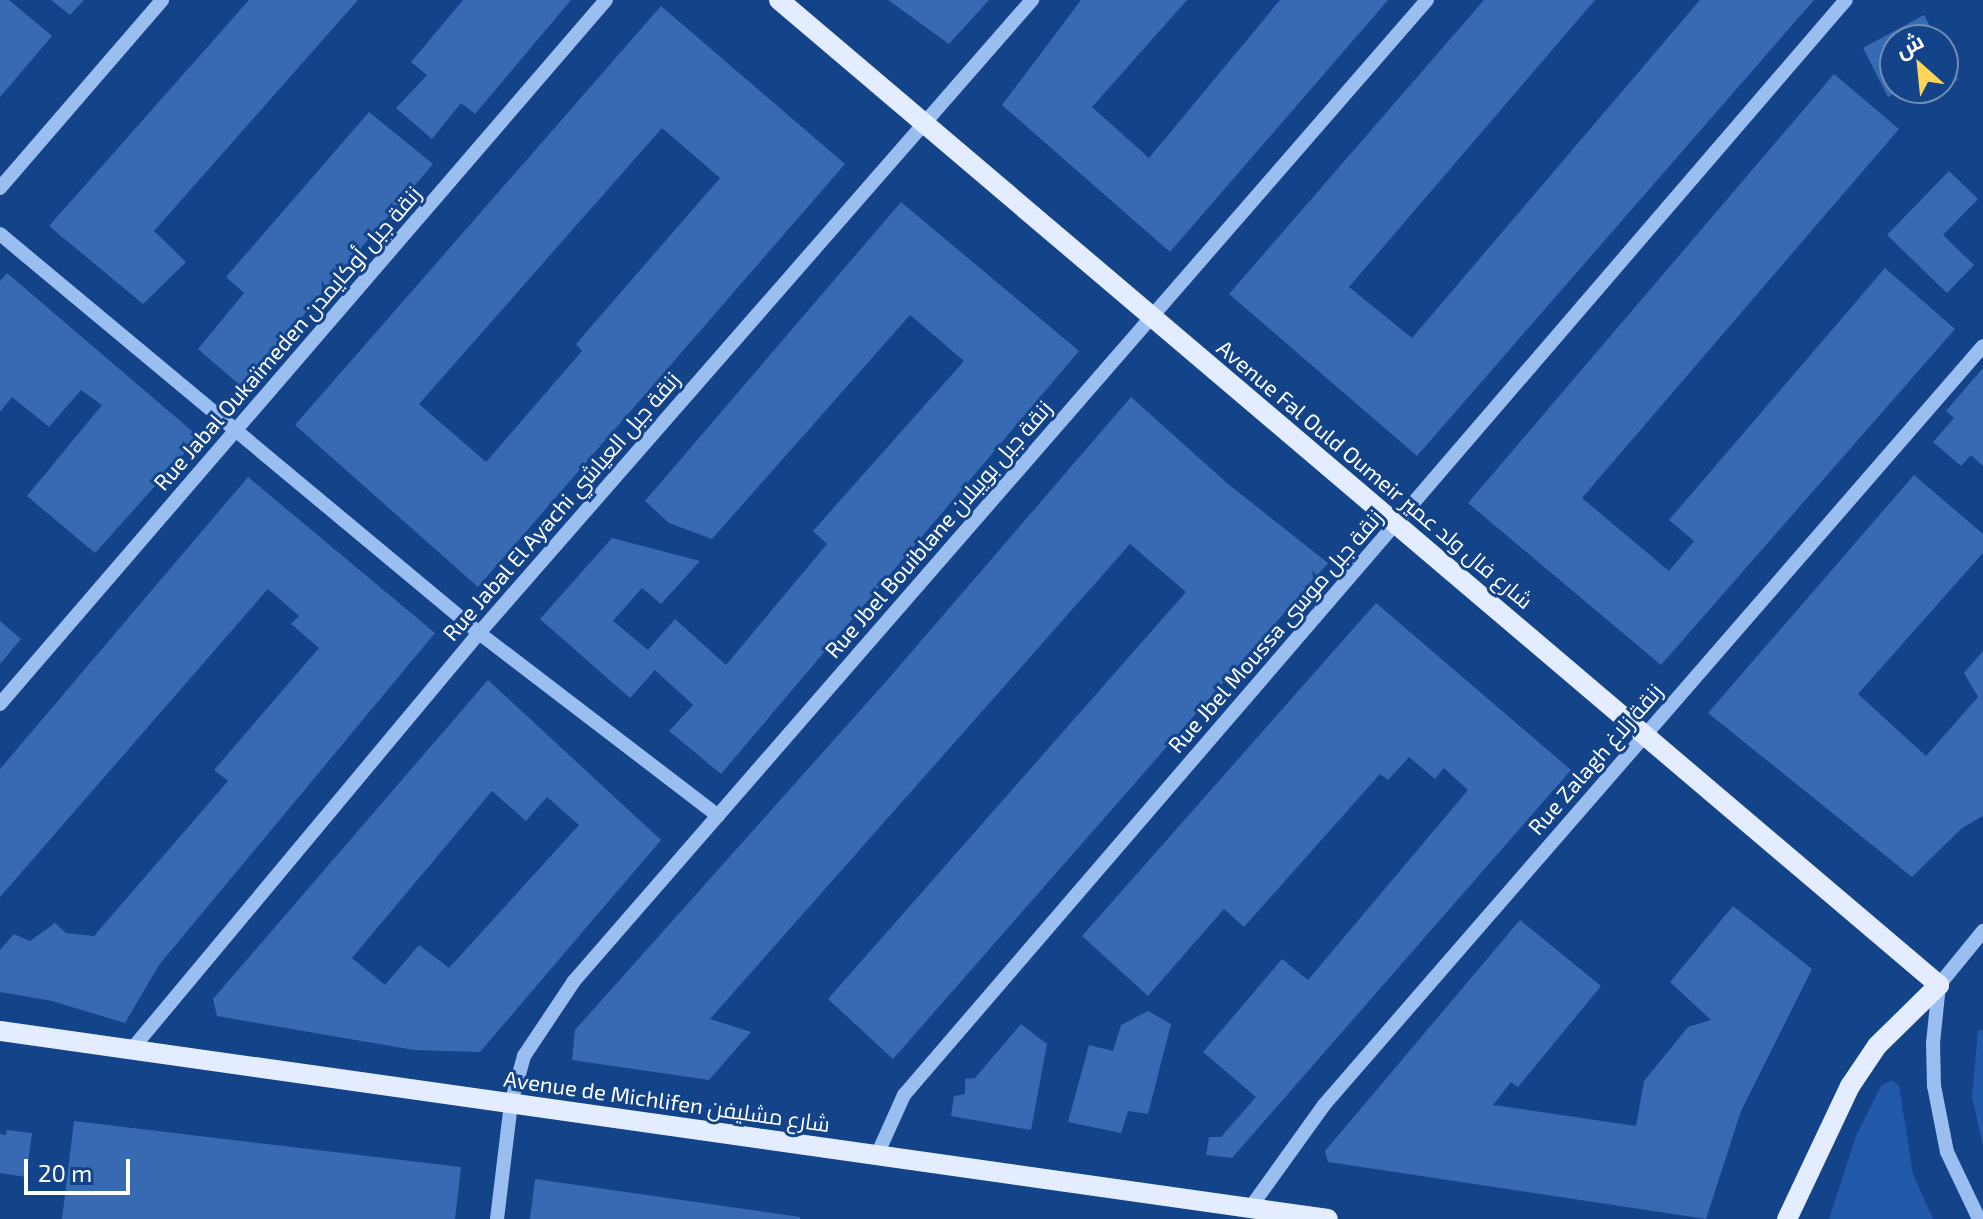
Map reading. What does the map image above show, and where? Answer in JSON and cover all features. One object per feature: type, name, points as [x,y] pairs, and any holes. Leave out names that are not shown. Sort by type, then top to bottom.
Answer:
[{"type":"main road","name":"Avenue Fal Ould Oumeir شارع فال ولد عمير","points":[[779,0],[1939,985]]},
{"type":"main road","points":[[1787,1219],[1850,1086],[1877,1046],[1939,985]]},
{"type":"main road","name":"Avenue de Michlifen شارع مشليفن","points":[[0,1031],[1328,1219]]},
{"type":"street","points":[[0,188],[162,0]]},
{"type":"street","name":"Rue Jabal Oukaïmeden زنقة جبل أوكايمدن","points":[[0,704],[606,0]]},
{"type":"street","name":"Rue Jabal El Ayachi زنقة جبل العياشي","points":[[132,1049],[479,633],[923,121],[1032,0]]},
{"type":"street","name":"Rue Jbel Bouiblane زنقة جبل بويبلان","points":[[497,1219],[511,1103],[524,1056],[546,1020],[718,816],[1427,0]]},
{"type":"street","name":"Rue Jbel Moussa زنقة جبل موسى","points":[[877,1155],[904,1095],[1846,0]]},
{"type":"street","points":[[0,234],[479,633],[718,816]]},
{"type":"street","name":"Rue Zalagh زنقة زلاغ","points":[[1250,1208],[1324,1105],[1983,346]]},
{"type":"street","points":[[1979,1219],[1947,1152],[1934,1086],[1939,985],[1983,931]]},
{"type":"shaded area","points":[[1978,1030],[1983,1030],[1983,1146],[1972,1097]]},
{"type":"shaded area","points":[[1892,1080],[1899,1086],[1913,1174],[1933,1219],[1829,1219],[1856,1136],[1881,1086]]},
{"type":"building","points":[[0,0],[9,0],[52,36],[0,97]]},
{"type":"building","points":[[51,0],[84,0],[70,15]]},
{"type":"building","points":[[249,0],[358,0],[154,231],[186,262],[143,304],[49,226]]},
{"type":"building","points":[[463,0],[571,0],[475,114],[461,103],[432,139],[396,108],[427,75],[411,62]]},
{"type":"building","points":[[888,0],[989,0],[949,44]]},
{"type":"building","points":[[1081,0],[1187,0],[1092,107],[1149,158],[1280,0],[1388,0],[1170,252],[1002,105]]},
{"type":"building","points":[[1484,0],[1595,0],[1349,287],[1412,338],[1700,0],[1814,0],[1417,456],[1229,294]]},
{"type":"building","points":[[661,6],[845,164],[478,587],[295,425]],"holes":[[[662,128],[720,178],[576,344],[582,351],[486,462],[419,404]]]},
{"type":"building","points":[[1924,15],[1929,24],[1907,24]]},
{"type":"building","points":[[1879,39],[1879,79],[1863,48]]},
{"type":"building","points":[[1834,74],[1899,129],[1582,498],[1669,571],[1694,541],[1669,520],[1885,268],[1955,329],[1661,665],[1468,503]]},
{"type":"building","points":[[369,112],[433,164],[242,387],[198,349],[244,293],[226,277]]},
{"type":"building","points":[[1949,171],[1978,199],[1943,235],[1974,265],[1947,293],[1887,235]]},
{"type":"building","points":[[901,202],[1079,351],[721,774],[669,731],[693,705],[655,670],[630,698],[540,619],[612,538],[700,561],[661,604],[642,588],[613,621],[648,650],[675,619],[726,665],[827,544],[813,531],[964,361],[910,315],[712,539],[669,523],[645,501]]},
{"type":"building","points":[[7,273],[199,437],[95,553],[27,496],[102,405],[81,390],[49,427],[12,397],[0,412],[0,281]]},
{"type":"building","points":[[1983,368],[1983,466],[1971,455],[1961,466],[1933,442],[1954,418],[1946,411]]},
{"type":"building","points":[[1131,397],[1228,484],[1328,563],[893,1059],[828,999],[1186,592],[1130,544],[710,1019],[751,1032],[709,1080],[572,1060],[575,1030],[890,677]]},
{"type":"building","points":[[1914,475],[1983,534],[1983,553],[1858,694],[1926,756],[1978,697],[1964,673],[1983,651],[1983,816],[1962,828],[1912,877],[1708,713]]},
{"type":"building","points":[[248,477],[435,633],[159,965],[125,1023],[52,1001],[0,992],[0,950],[14,934],[30,941],[55,923],[66,933],[94,936],[228,781],[214,770],[319,648],[291,624],[299,616],[268,589],[0,897],[0,769]]},
{"type":"building","points":[[1376,603],[1571,770],[1232,1158],[1206,1155],[1209,1137],[1221,1137],[1256,1097],[1203,1052],[1282,959],[1308,980],[1468,790],[1444,768],[1435,779],[1409,757],[1388,780],[1380,774],[1244,927],[1224,909],[1148,996],[1082,936]]},
{"type":"building","points":[[0,621],[21,639],[0,664]]},
{"type":"building","points":[[488,680],[661,840],[480,1052],[414,1050],[217,1016],[213,999]],"holes":[[[492,791],[526,821],[547,797],[579,825],[449,968],[419,945],[385,985],[352,958]]]},
{"type":"building","points":[[1733,906],[1812,969],[1741,1111],[1706,1219],[1328,1162],[1325,1151],[1520,920],[1601,986],[1518,1087],[1511,1082],[1493,1105],[1636,1126],[1644,1081],[1688,1027],[1711,1020],[1670,982]]},
{"type":"building","points":[[1148,1011],[1171,1024],[1148,1114],[1128,1111],[1121,1133],[1068,1122],[1089,1045],[1113,1051],[1121,1025]]},
{"type":"building","points":[[1021,1024],[1047,1044],[1031,1130],[951,1116],[954,1096],[965,1094],[965,1079],[975,1078]]},
{"type":"building","points":[[74,1121],[461,1167],[455,1219],[62,1219]]},
{"type":"building","points":[[7,1130],[32,1133],[26,1177],[0,1173],[0,1134],[6,1135]]},
{"type":"building","points":[[535,1179],[800,1217],[800,1219],[530,1219]]}]
